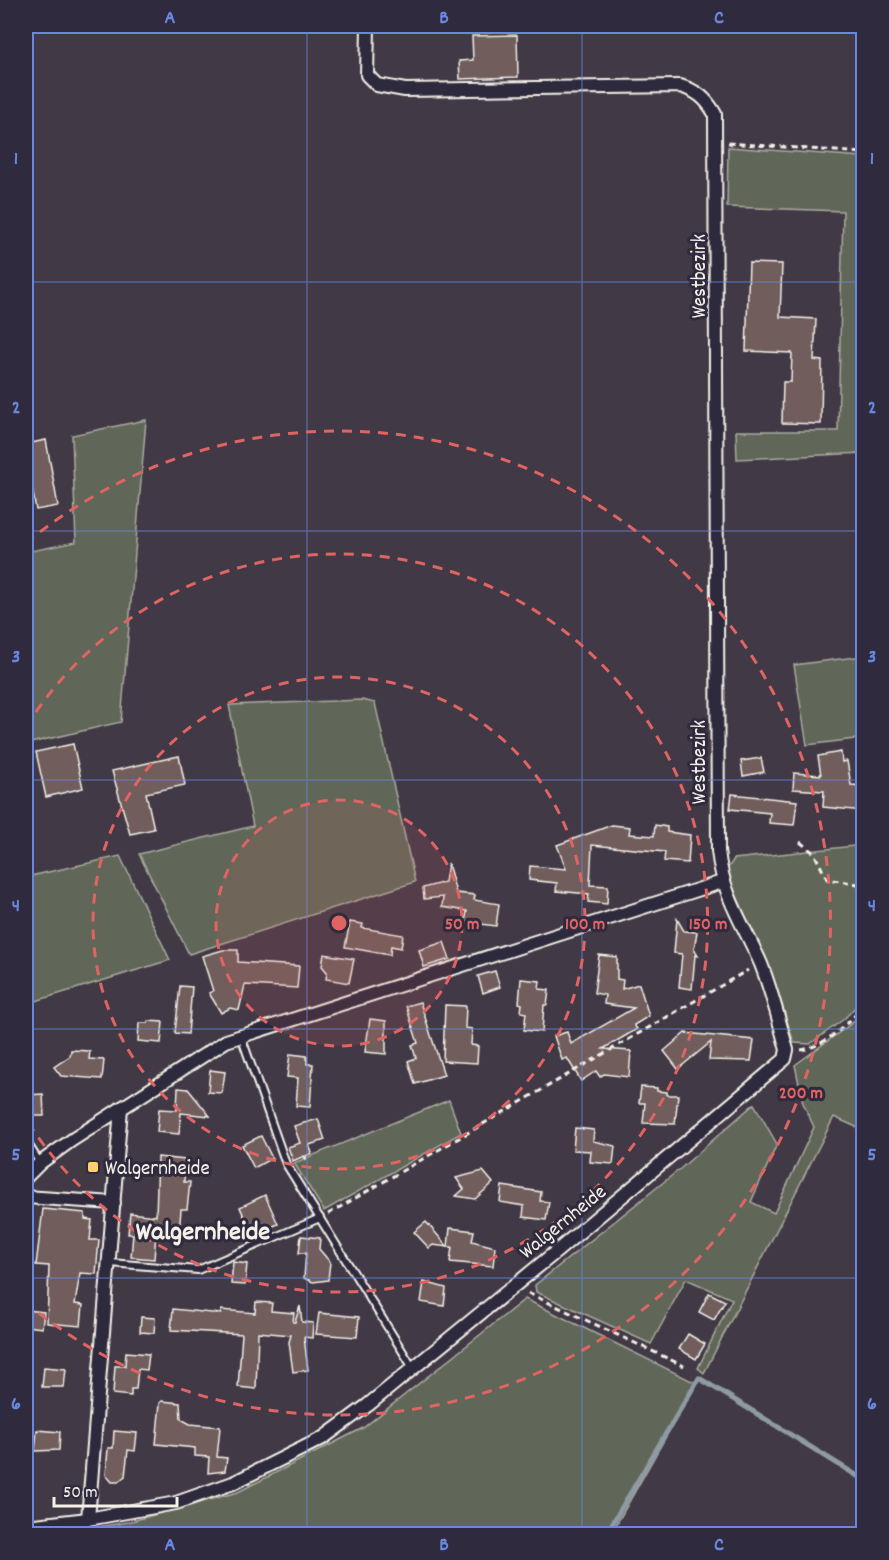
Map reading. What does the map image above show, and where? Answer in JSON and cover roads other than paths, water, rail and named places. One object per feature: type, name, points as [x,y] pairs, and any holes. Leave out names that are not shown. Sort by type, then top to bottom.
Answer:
[{"type":"street","name":"Westbezirk","points":[[368,26],[367,75],[377,85],[405,90],[680,86],[694,90],[708,101],[715,114],[717,142],[718,851],[722,882]]},
{"type":"street","name":"Walgernheide","points":[[26,1526],[88,1519],[176,1503],[233,1483],[323,1438],[413,1368],[785,1059],[787,1050],[772,995],[760,963],[722,882]]},
{"type":"street","points":[[26,1177],[40,1162],[121,1107],[226,1041],[722,882]]},
{"type":"street","points":[[88,1519],[121,1107]]},
{"type":"street","points":[[26,1197],[114,1203]]},
{"type":"lane","points":[[241,1036],[286,1164],[413,1368]]},
{"type":"lane","points":[[26,1141],[40,1162]]},
{"type":"lane","points":[[110,1263],[198,1270],[320,1218]]},
{"type":"waterway","points":[[606,1534],[699,1378],[864,1480]]},
{"type":"place","name":"Walgernheide","points":[[93,1167]]},
{"type":"district","name":"Walgernheide","points":[[203,1230]]}]
